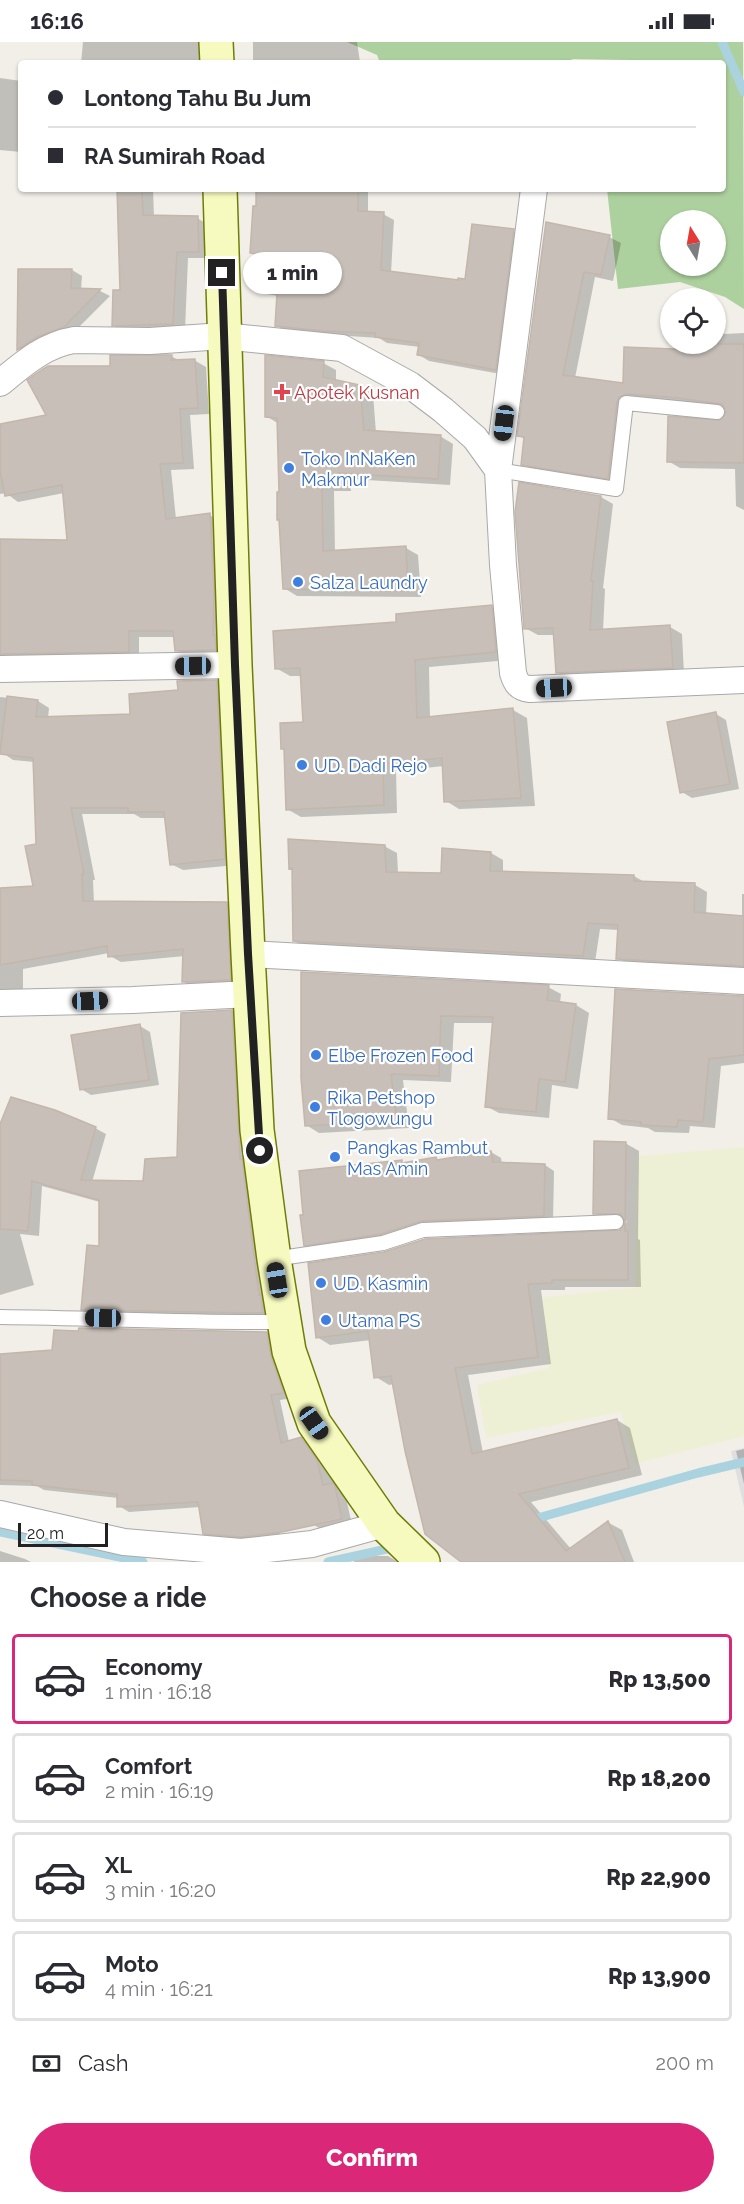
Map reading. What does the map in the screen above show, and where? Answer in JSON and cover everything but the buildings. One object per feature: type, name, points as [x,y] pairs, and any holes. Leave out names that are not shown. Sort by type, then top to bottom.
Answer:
[{"type":"main road","points":[[216,42],[217,60]]},
{"type":"main road","points":[[220,192],[235,665],[250,994],[257,1130],[274,1259],[289,1351],[314,1423],[398,1538]]},
{"type":"street","points":[[534,192],[498,470],[511,661],[516,683],[530,689],[744,680]]},
{"type":"street","points":[[0,383],[37,354],[63,342],[74,340],[150,341],[223,336],[342,348],[410,385],[443,410],[476,438],[498,470]]},
{"type":"street","points":[[0,669],[235,665]]},
{"type":"street","points":[[248,954],[744,981]]},
{"type":"street","points":[[0,1003],[250,994]]},
{"type":"street","points":[[0,1514],[124,1542],[241,1552],[398,1538]]},
{"type":"lane","points":[[498,470],[616,489],[626,403],[717,412]]},
{"type":"lane","points":[[274,1259],[383,1243],[423,1230],[616,1222]]},
{"type":"lane","points":[[0,1317],[124,1318],[194,1323],[284,1322]]},
{"type":"shaded area","points":[[744,1448],[744,1507],[731,1451]]},
{"type":"green space","points":[[347,42],[743,42],[744,309],[726,298],[726,288],[698,288],[680,282],[618,289],[607,192],[726,192],[726,60],[379,60],[377,55]]},
{"type":"green space","points":[[744,1147],[744,1436],[635,1464],[621,1412],[486,1438],[477,1385],[549,1368],[542,1297],[635,1288],[638,1156]]},
{"type":"waterway","points":[[722,42],[744,92]]},
{"type":"waterway","points":[[527,1521],[744,1462]]},
{"type":"waterway","points":[[0,1532],[143,1562]]},
{"type":"waterway","points":[[328,1562],[396,1547]]},
{"type":"place","name":"Apotek Kusnan","points":[[282,392]]},
{"type":"place","name":"Toko InNaKen Makmur","points":[[289,468]]},
{"type":"place","name":"Salza Laundry","points":[[298,582]]},
{"type":"place","name":"UD. Dadi Rejo","points":[[302,765]]},
{"type":"place","name":"Elbe Frozen Food","points":[[316,1055]]},
{"type":"place","name":"Rika Petshop Tlogowungu","points":[[315,1107]]},
{"type":"place","name":"Pangkas Rambut Mas Amin","points":[[335,1157]]},
{"type":"place","name":"UD. Kasmin","points":[[321,1283]]},
{"type":"place","name":"Utama PS","points":[[326,1320]]},
{"type":"route","points":[[222,273],[235,665],[257,1130],[260,1151]]}]
